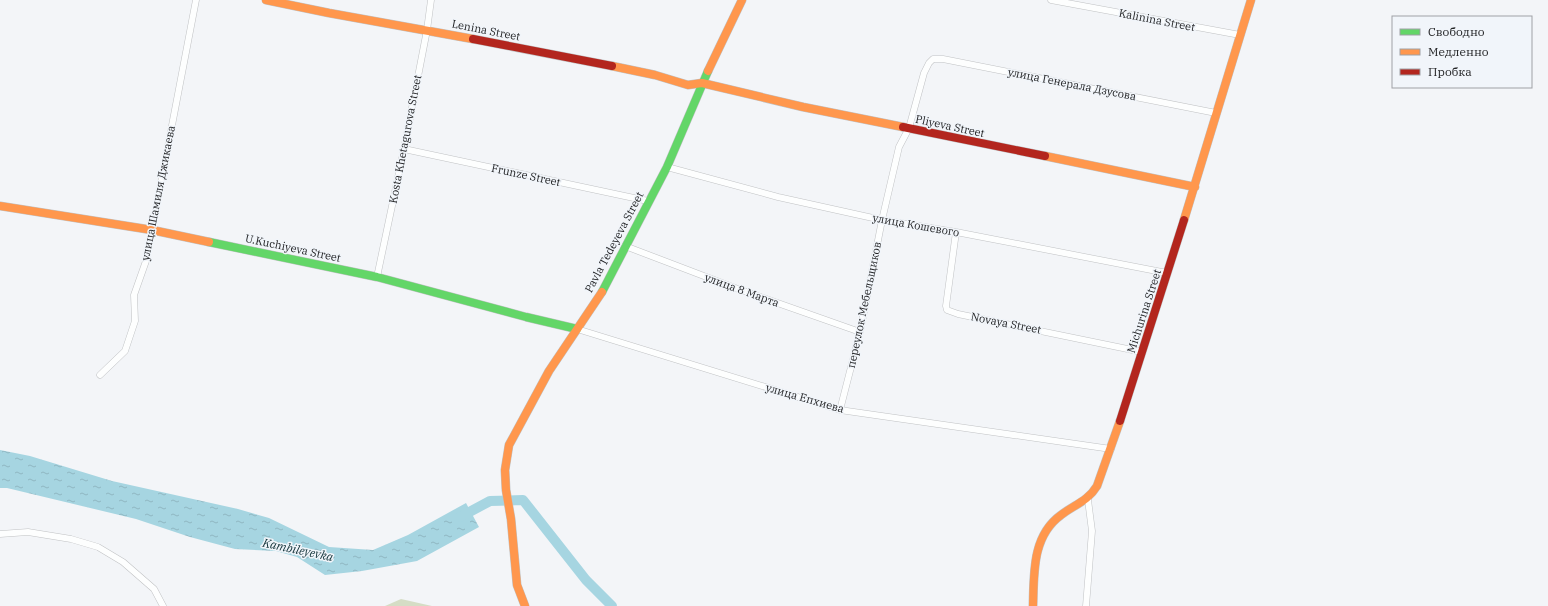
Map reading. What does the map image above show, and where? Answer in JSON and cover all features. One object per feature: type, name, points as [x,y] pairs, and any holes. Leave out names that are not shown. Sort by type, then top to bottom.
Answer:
[{"type":"street","name":"улица Шамиля Джикаева","points":[[100,375],[125,351],[135,321],[134,295],[146,261],[196,0]]},
{"type":"street","name":"Lenina Street","points":[[266,0],[655,75],[688,85],[702,83]]},
{"type":"street","name":"Kosta Khetagurova Street","points":[[377,277],[404,149],[427,30],[431,0]]},
{"type":"street","name":"Pavla Tedeyeva Street","points":[[525,606],[517,585],[506,490],[505,470],[509,445],[549,371],[602,292],[667,167],[702,83],[742,0]]},
{"type":"street","name":"Kalinina Street","points":[[1051,0],[1240,36]]},
{"type":"street","name":"Michurina Street","points":[[1088,500],[1097,486],[1111,449],[1195,187],[1251,0]]},
{"type":"street","name":"улица Генерала Дзусова","points":[[929,63],[933,59],[943,59],[1216,113]]},
{"type":"street","name":"переулок Мебельщиков","points":[[840,410],[860,332],[882,220],[899,147],[909,128],[924,73],[929,63]]},
{"type":"street","name":"Pliyeva Street","points":[[702,83],[803,107],[1195,187]]},
{"type":"street","name":"Frunze Street","points":[[404,149],[648,201]]},
{"type":"street","name":"улица Кошевого","points":[[667,167],[778,197],[882,220],[956,232],[1167,273]]},
{"type":"street","name":"U.Kuchiyeva Street","points":[[0,206],[152,230],[377,277],[526,317],[577,328]]},
{"type":"street","name":"Novaya Street","points":[[956,232],[946,306],[947,310],[958,314],[1142,352]]},
{"type":"street","name":"улица 8 Марта","points":[[625,246],[738,289],[860,332]]},
{"type":"street","name":"улица Епхиева","points":[[577,328],[840,410],[1111,449]]},
{"type":"street","points":[[1033,606],[1036,559],[1039,542],[1045,530],[1053,520],[1088,500],[1092,531],[1086,606]]},
{"type":"street","points":[[0,534],[28,532],[71,539],[98,547],[123,562],[154,589],[163,606]]},
{"type":"green space","points":[[401,599],[432,606],[385,606]]},
{"type":"water","points":[[0,450],[30,456],[112,481],[238,509],[269,518],[329,547],[373,550],[408,535],[466,503],[479,527],[417,561],[362,571],[325,575],[297,557],[276,551],[235,549],[190,537],[136,519],[7,488],[0,488]]},
{"type":"waterway","name":"Kambileyevka","points":[[460,517],[490,501],[523,500],[586,580],[612,606]]},
{"type":"traffic: fast","points":[[602,292],[667,167],[708,71]]},
{"type":"traffic: fast","points":[[209,242],[377,277],[526,317],[577,329]]},
{"type":"traffic: slow","points":[[266,0],[473,39]]},
{"type":"traffic: slow","points":[[708,71],[742,0]]},
{"type":"traffic: slow","points":[[1184,220],[1251,0]]},
{"type":"traffic: slow","points":[[612,66],[655,75],[688,85],[702,83],[803,107],[903,127]]},
{"type":"traffic: slow","points":[[1045,156],[1195,187]]},
{"type":"traffic: slow","points":[[0,206],[152,230],[209,242]]},
{"type":"traffic: slow","points":[[525,606],[517,585],[511,519],[506,490],[505,470],[509,445],[549,371],[602,292]]},
{"type":"traffic: slow","points":[[1033,606],[1036,556],[1045,533],[1061,515],[1085,499],[1097,486],[1120,421]]},
{"type":"traffic: jam","points":[[473,39],[612,66]]},
{"type":"traffic: jam","points":[[903,127],[1045,156]]},
{"type":"traffic: jam","points":[[1120,421],[1184,220]]}]
